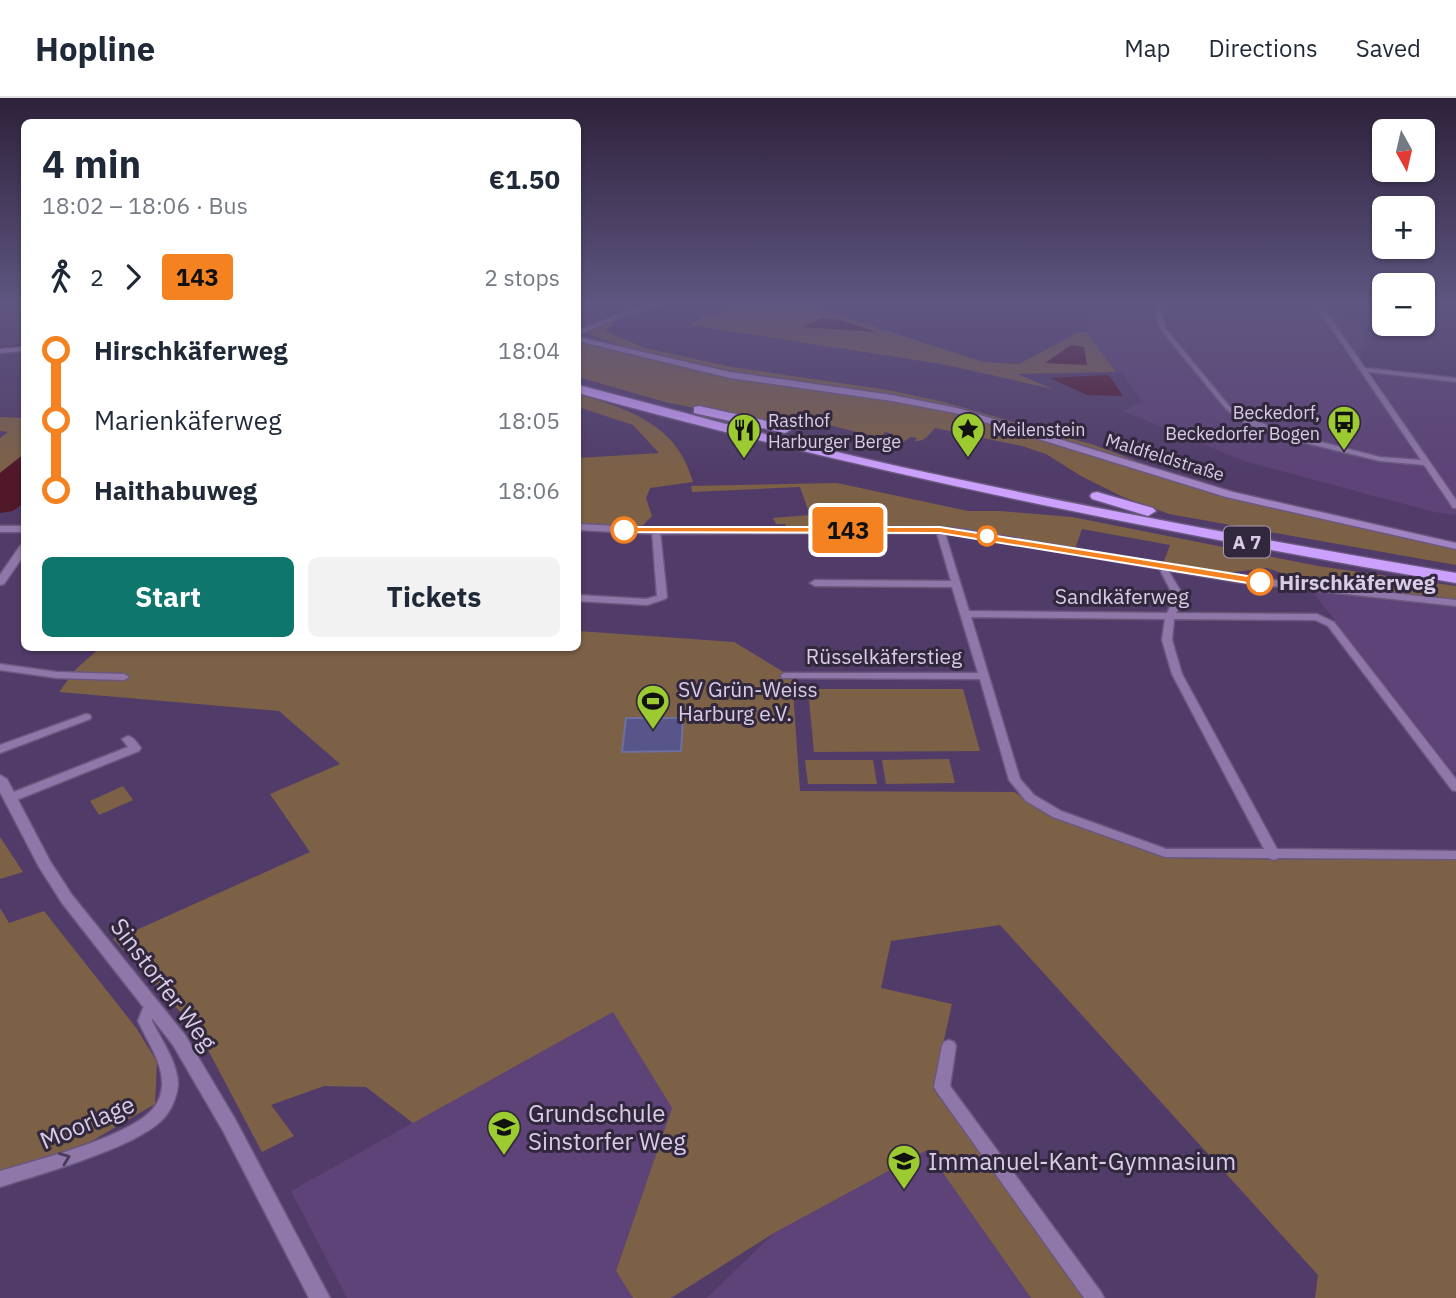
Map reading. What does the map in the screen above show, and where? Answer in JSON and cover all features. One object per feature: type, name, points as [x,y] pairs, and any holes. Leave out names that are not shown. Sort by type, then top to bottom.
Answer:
[{"type":"highway","name":"A 7","points":[[581,383],[904,465],[1203,526],[1456,570]]},
{"type":"highway","name":"A 7","points":[[581,390],[848,459],[1144,522],[1456,578]]},
{"type":"highway","points":[[614,399],[663,419]]},
{"type":"highway","points":[[636,399],[722,414],[785,429]]},
{"type":"highway","points":[[1097,496],[1203,526]]},
{"type":"highway","points":[[998,502],[1144,522]]},
{"type":"main road","name":"Maldfeldstraße","points":[[674,360],[730,375],[892,398],[957,411],[1230,495],[1456,546]]},
{"type":"street","points":[[1189,360],[1237,414],[1262,427],[1297,439],[1380,459],[1425,463]]},
{"type":"street","points":[[1357,360],[1456,506]]},
{"type":"street","points":[[1364,370],[1456,380]]},
{"type":"street","points":[[581,527],[656,531],[940,530],[1236,579],[1456,603]]},
{"type":"street","points":[[0,529],[21,529]]},
{"type":"street","points":[[940,530],[1015,780],[1030,798],[1057,814],[1165,853],[1274,856],[1456,855]]},
{"type":"street","points":[[581,598],[647,602],[662,597],[656,531]]},
{"type":"street","points":[[0,582],[21,552]]},
{"type":"street","points":[[1165,567],[1165,572],[1178,595],[1176,606],[1170,615],[1167,640],[1177,674],[1274,856]]},
{"type":"street","points":[[815,583],[956,584]]},
{"type":"street","name":"Sandkäferweg","points":[[965,614],[1307,615],[1321,618],[1331,624],[1456,787]]},
{"type":"street","points":[[0,667],[57,675],[124,677]]},
{"type":"street","name":"Rüsselkäferstieg","points":[[786,676],[983,676]]},
{"type":"street","points":[[0,749],[86,717]]},
{"type":"street","points":[[10,798],[135,748],[128,739]]},
{"type":"street","name":"Sinstorfer Weg","points":[[0,779],[44,863],[67,899],[179,1040],[229,1125],[320,1298]]},
{"type":"street","name":"Moorlage","points":[[0,1179],[110,1140],[149,1122],[163,1108],[169,1090],[169,1075],[145,1021],[148,1012],[153,1008]]},
{"type":"street","points":[[949,1046],[942,1087],[1096,1298]]},
{"type":"shaded area","points":[[581,360],[654,360],[713,374],[892,400],[963,415],[1200,489],[1456,549],[1456,565],[1169,514],[1121,496],[1046,454],[1022,446],[935,428],[926,438],[915,441],[917,438],[911,437],[903,442],[886,438],[893,434],[885,432],[881,438],[825,424],[774,424],[665,402],[581,378]]},
{"type":"shaded area","points":[[682,360],[700,360],[888,390],[944,402],[1094,445],[1177,476],[975,412],[912,398],[738,372]]},
{"type":"shaded area","points":[[916,360],[977,360],[1019,364],[1026,360],[1107,360],[1116,372],[1017,374],[1053,389]]},
{"type":"shaded area","points":[[1049,360],[1086,360],[1087,365],[1045,363]]},
{"type":"shaded area","points":[[1107,360],[1360,360],[1397,415],[1372,372],[1456,382],[1456,499],[1446,487],[1456,500],[1456,515],[1434,512],[1244,461],[1123,411],[1142,402],[1122,373],[1116,372]]},
{"type":"shaded area","points":[[1109,375],[1123,396],[1087,395],[1050,378]]},
{"type":"shaded area","points":[[581,395],[616,406],[649,422],[676,446],[686,462],[693,482],[650,488],[646,498],[652,516],[640,528],[581,525],[581,458],[659,453],[633,425],[581,408]]},
{"type":"shaded area","points":[[0,417],[21,418],[21,456],[0,473],[0,438],[8,432],[0,431]]},
{"type":"shaded area","points":[[21,456],[21,505],[13,511],[0,513],[0,473]]},
{"type":"shaded area","points":[[837,483],[968,511],[1072,517],[1318,566],[1456,586],[1456,600],[1292,581],[1290,576],[1267,568],[1225,573],[1163,564],[1170,545],[1082,529],[1075,549],[957,529],[787,528],[785,524],[776,524],[773,518],[810,515],[800,487],[692,492],[691,486]]},
{"type":"shaded area","points":[[1312,591],[1453,605],[1456,608],[1456,772],[1453,772]]},
{"type":"shaded area","points":[[581,631],[734,642],[792,677],[800,791],[1014,792],[1056,819],[1162,856],[1186,859],[1456,860],[1456,1298],[1315,1298],[1318,1275],[1000,925],[891,941],[881,988],[952,1004],[933,1089],[1089,1298],[1031,1298],[927,1150],[774,1233],[671,1298],[633,1298],[616,1271],[672,1108],[613,1012],[413,1123],[366,1087],[324,1086],[271,1105],[294,1136],[262,1152],[198,1031],[113,939],[310,852],[270,794],[340,764],[279,711],[59,692],[76,669],[97,651],[581,651]]},
{"type":"shaded area","points":[[808,689],[963,689],[980,751],[814,752]]},
{"type":"shaded area","points":[[949,759],[955,783],[886,784],[882,760]]},
{"type":"shaded area","points":[[805,760],[873,760],[877,784],[808,784]]},
{"type":"shaded area","points":[[123,786],[133,800],[99,815],[90,801]]},
{"type":"shaded area","points":[[0,837],[23,872],[0,879]]},
{"type":"shaded area","points":[[0,908],[9,923],[44,911],[137,1029],[157,1062],[155,1104],[92,1141],[0,1176]]},
{"type":"shaded area","name":"Grundschule Sinstorfer Weg","points":[[613,1011],[672,1108],[616,1271],[633,1298],[347,1298],[291,1191]]},
{"type":"shaded area","name":"Immanuel-Kant-Gymnasium","points":[[928,1149],[1031,1298],[707,1298],[774,1233]]},
{"type":"building","name":"SV Grün-Weiss Harburg e.V.","points":[[626,718],[683,718],[681,751],[622,752]]},
{"type":"bus line","name":"143","points":[[624,530],[940,530],[1260,582]]},
{"type":"place","name":"Beckedorf, Beckedorfer Bogen","points":[[1344,452]]},
{"type":"place","name":"Meilenstein","points":[[968,459]]},
{"type":"place","name":"Rasthof Harburger Berge","points":[[744,460]]},
{"type":"place","name":"Hirschkäferweg","points":[[1260,582]]},
{"type":"place","name":"SV Grün-Weiss Harburg e.V.","points":[[653,731]]},
{"type":"place","name":"Grundschule Sinstorfer Weg","points":[[504,1157]]},
{"type":"place","name":"Immanuel-Kant-Gymnasium","points":[[904,1191]]}]
